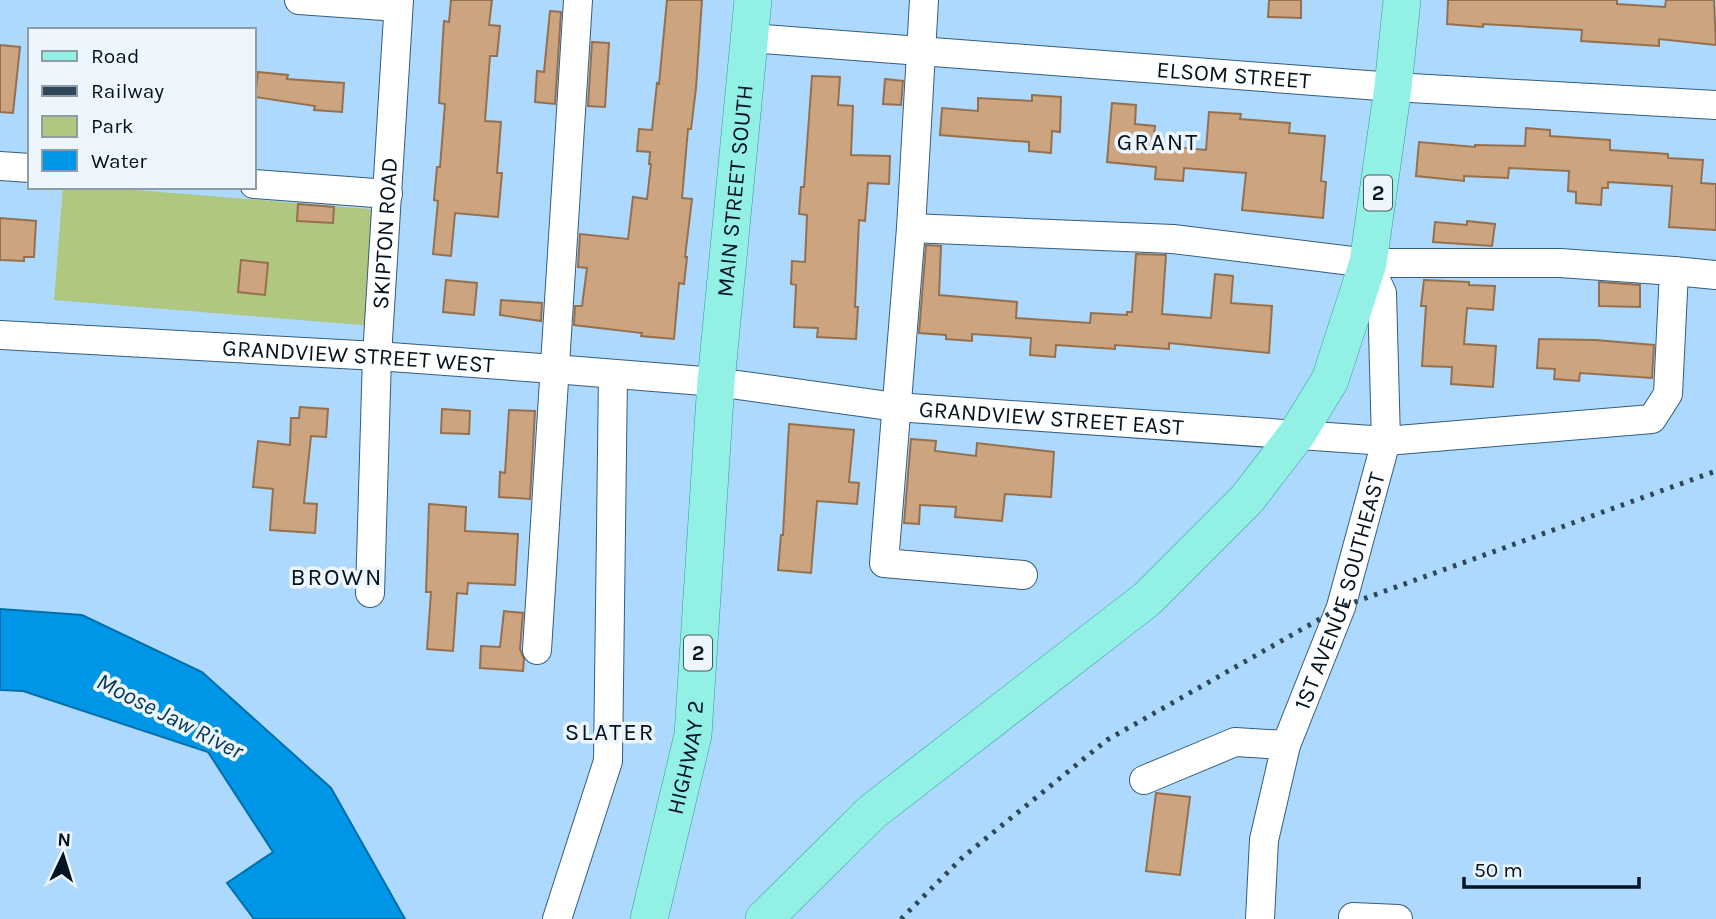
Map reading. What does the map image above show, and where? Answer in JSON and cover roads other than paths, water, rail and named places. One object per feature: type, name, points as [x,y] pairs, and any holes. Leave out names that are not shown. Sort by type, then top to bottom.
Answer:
[{"type":"main road","name":"MAIN STREET SOUTH","points":[[716,382],[753,0]]},
{"type":"main road","name":"2","points":[[764,919],[872,812],[1147,599],[1247,499],[1297,434],[1329,380],[1368,263],[1393,86],[1402,0]]},
{"type":"main road","name":"HIGHWAY 2","points":[[649,919],[692,735],[716,382]]},
{"type":"street","points":[[299,0],[399,4]]},
{"type":"street","points":[[537,649],[579,0]]},
{"type":"street","points":[[925,0],[911,228],[884,563],[1023,575]]},
{"type":"street","name":"SKIPTON ROAD","points":[[370,593],[377,356],[399,4]]},
{"type":"street","name":"ELSOM STREET","points":[[750,38],[1393,86],[1716,105]]},
{"type":"street","points":[[0,166],[28,168]]},
{"type":"street","points":[[256,184],[388,194]]},
{"type":"street","points":[[911,228],[1173,239],[1368,263],[1560,263],[1716,275]]},
{"type":"street","name":"1ST AVENUE SOUTHEAST","points":[[1260,919],[1264,840],[1286,745],[1341,607],[1386,441],[1382,293],[1368,263]]},
{"type":"street","name":"GRANDVIEW STREET EAST","points":[[716,382],[896,407],[1386,441],[1652,419],[1668,394],[1674,271]]},
{"type":"street","name":"GRANDVIEW STREET WEST","points":[[0,335],[377,356],[716,382]]},
{"type":"street","points":[[557,919],[608,761],[613,374]]},
{"type":"street","points":[[1144,780],[1235,742],[1286,745]]},
{"type":"street","points":[[1353,916],[1398,919]]},
{"type":"water","name":"Moose Jaw River","points":[[0,609],[82,615],[202,672],[331,788],[405,919],[254,919],[227,883],[273,852],[208,752],[23,691],[0,690]]},
{"type":"railway","points":[[901,919],[963,857],[1107,740],[1341,607],[1716,471]]},
{"type":"district","name":"GRANT","points":[[1158,142]]},
{"type":"district","name":"BROWN","points":[[337,577]]},
{"type":"district","name":"SLATER","points":[[610,732]]}]
